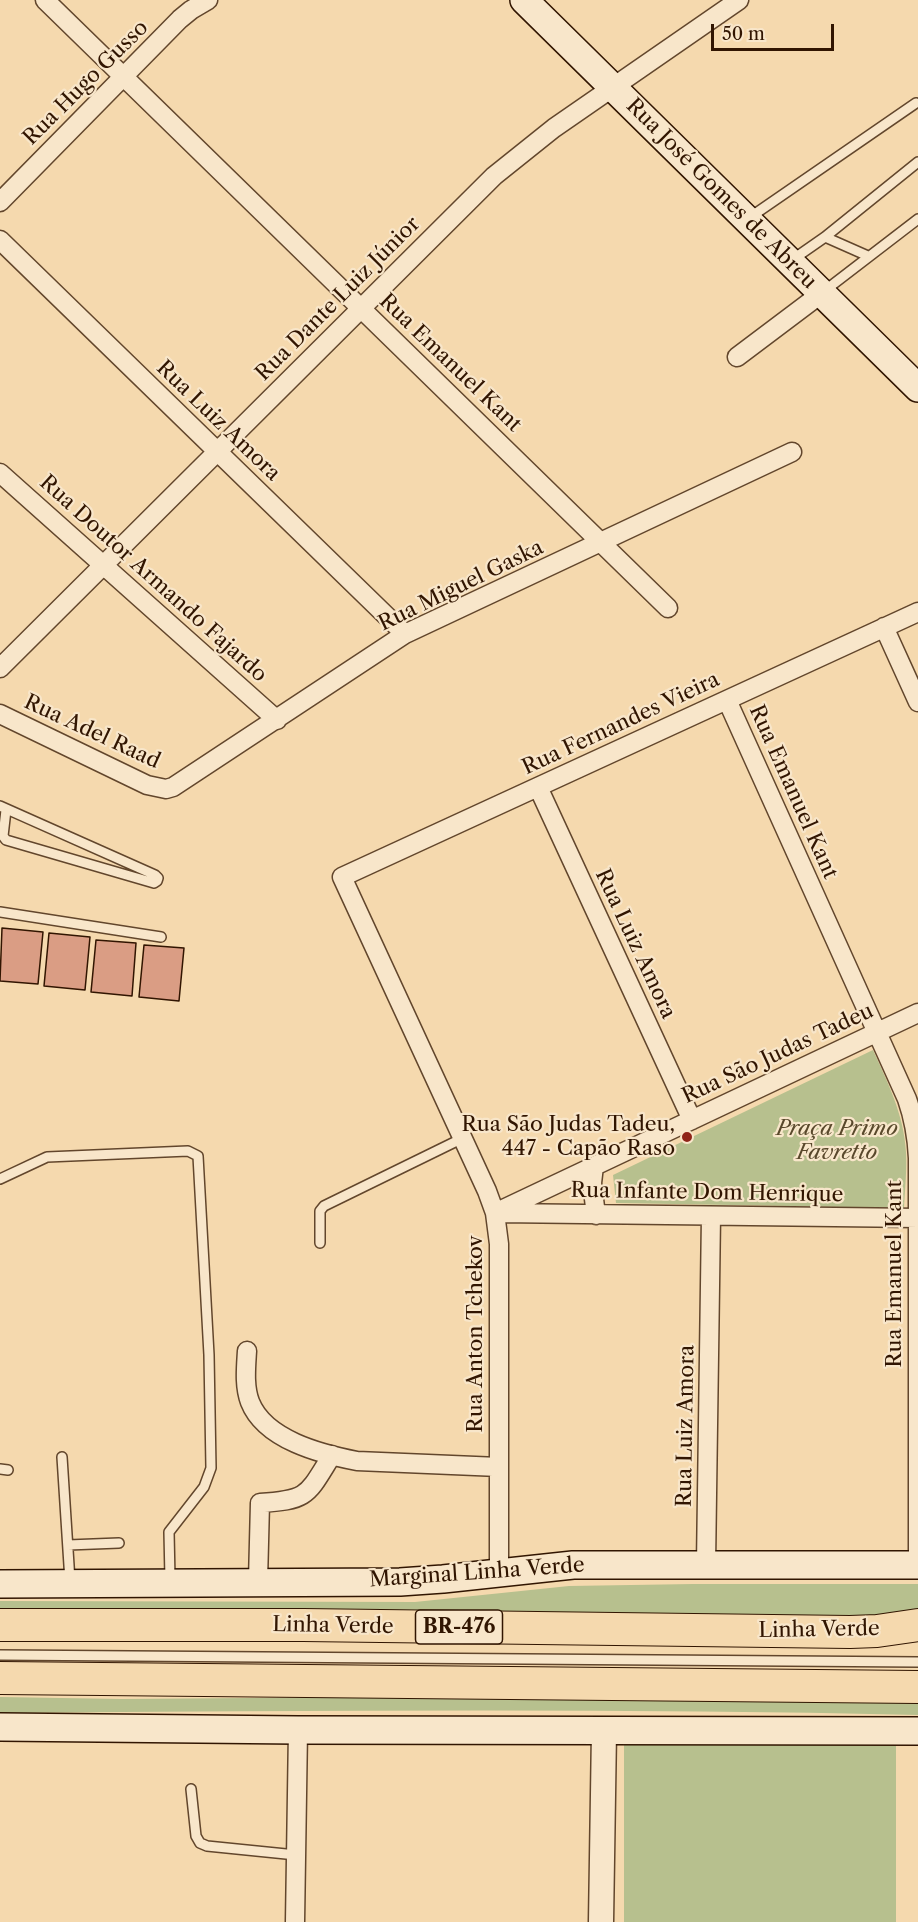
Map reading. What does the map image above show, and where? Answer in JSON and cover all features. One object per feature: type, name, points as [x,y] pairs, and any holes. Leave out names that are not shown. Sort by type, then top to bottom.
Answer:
[{"type":"highway","name":"Linha Verde","points":[[0,1625],[303,1625],[850,1632],[918,1625]]},
{"type":"highway","points":[[0,1678],[918,1687]]},
{"type":"main road","name":"Rua José Gomes de Abreu","points":[[524,0],[918,388]]},
{"type":"main road","name":"Marginal Linha Verde","points":[[0,1584],[400,1582],[573,1565],[918,1565]]},
{"type":"main road","points":[[0,1727],[918,1731]]},
{"type":"street","name":"Rua Emanuel Kant","points":[[45,0],[668,608]]},
{"type":"street","name":"Rua Hugo Gusso","points":[[0,202],[180,19],[208,0]]},
{"type":"street","name":"Rua Dante Luiz Júnior","points":[[0,668],[494,176],[545,134],[739,0]]},
{"type":"street","name":"Rua Luiz Amora","points":[[0,240],[405,634]]},
{"type":"street","points":[[737,357],[822,293]]},
{"type":"street","name":"Rua Miguel Gaska","points":[[166,789],[180,784],[405,634],[792,452]]},
{"type":"street","name":"Rua Doutor Armando Fajardo","points":[[0,473],[277,720]]},
{"type":"street","name":"Rua Fernandes Vieira","points":[[342,877],[918,612]]},
{"type":"street","points":[[884,627],[918,702]]},
{"type":"street","name":"Rua Emanuel Kant","points":[[727,700],[913,1117],[917,1137],[918,1218],[918,1565]]},
{"type":"street","name":"Rua Adel Raad","points":[[0,714],[147,785],[166,789]]},
{"type":"street","name":"Rua Luiz Amora","points":[[538,788],[692,1120]]},
{"type":"street","name":"Rua Anton Tchekov","points":[[342,877],[463,1138],[495,1213],[499,1244],[499,1572]]},
{"type":"street","name":"Rua São Judas Tadeu","points":[[495,1213],[918,1013]]},
{"type":"street","points":[[594,1166],[592,1183],[596,1215]]},
{"type":"street","name":"Rua Infante Dom Henrique","points":[[495,1213],[918,1218]]},
{"type":"street","name":"Rua Luiz Amora","points":[[706,1564],[711,1216]]},
{"type":"street","points":[[247,1351],[247,1390],[250,1403],[264,1424],[286,1440],[357,1461],[499,1467]]},
{"type":"street","points":[[258,1581],[260,1503],[286,1502],[306,1494],[332,1455]]},
{"type":"street","points":[[295,1922],[298,1730]]},
{"type":"street","points":[[601,1922],[604,1731]]},
{"type":"lane","points":[[747,219],[916,104]]},
{"type":"lane","points":[[790,262],[825,237],[918,162]]},
{"type":"lane","points":[[822,293],[918,219]]},
{"type":"lane","points":[[825,237],[868,256]]},
{"type":"lane","points":[[3,808],[155,875],[158,878],[157,881],[154,883],[6,840],[3,836],[3,808]]},
{"type":"lane","points":[[0,912],[161,937]]},
{"type":"lane","points":[[320,1243],[320,1211],[324,1206],[463,1138]]},
{"type":"lane","points":[[0,1179],[47,1157],[188,1151],[198,1156],[209,1355],[211,1468],[204,1487],[168,1532],[170,1582]]},
{"type":"lane","points":[[63,1457],[70,1584]]},
{"type":"lane","points":[[68,1545],[119,1543]]},
{"type":"lane","points":[[0,1655],[918,1662]]},
{"type":"lane","points":[[192,1789],[196,1836],[200,1843],[207,1846],[296,1855]]},
{"type":"green space","name":"Praça Primo Favretto","points":[[873,1050],[894,1100],[905,1138],[904,1208],[616,1203],[613,1175]]},
{"type":"green space","points":[[918,1584],[918,1612],[850,1618],[0,1615],[0,1601],[415,1602],[569,1586]]},
{"type":"green space","points":[[500,1696],[918,1703],[918,1715],[574,1711],[0,1713],[0,1697],[122,1699]]},
{"type":"green space","points":[[624,1743],[896,1744],[896,1922],[624,1922]]},
{"type":"building","points":[[2,928],[43,932],[38,984],[0,981]]},
{"type":"building","points":[[49,933],[90,937],[85,990],[44,986]]},
{"type":"building","points":[[96,940],[136,943],[132,996],[91,992]]},
{"type":"building","points":[[144,945],[184,948],[179,1001],[139,997]]},
{"type":"place","name":"Rua São Judas Tadeu, 447 - Capão Raso","points":[[687,1137]]}]
